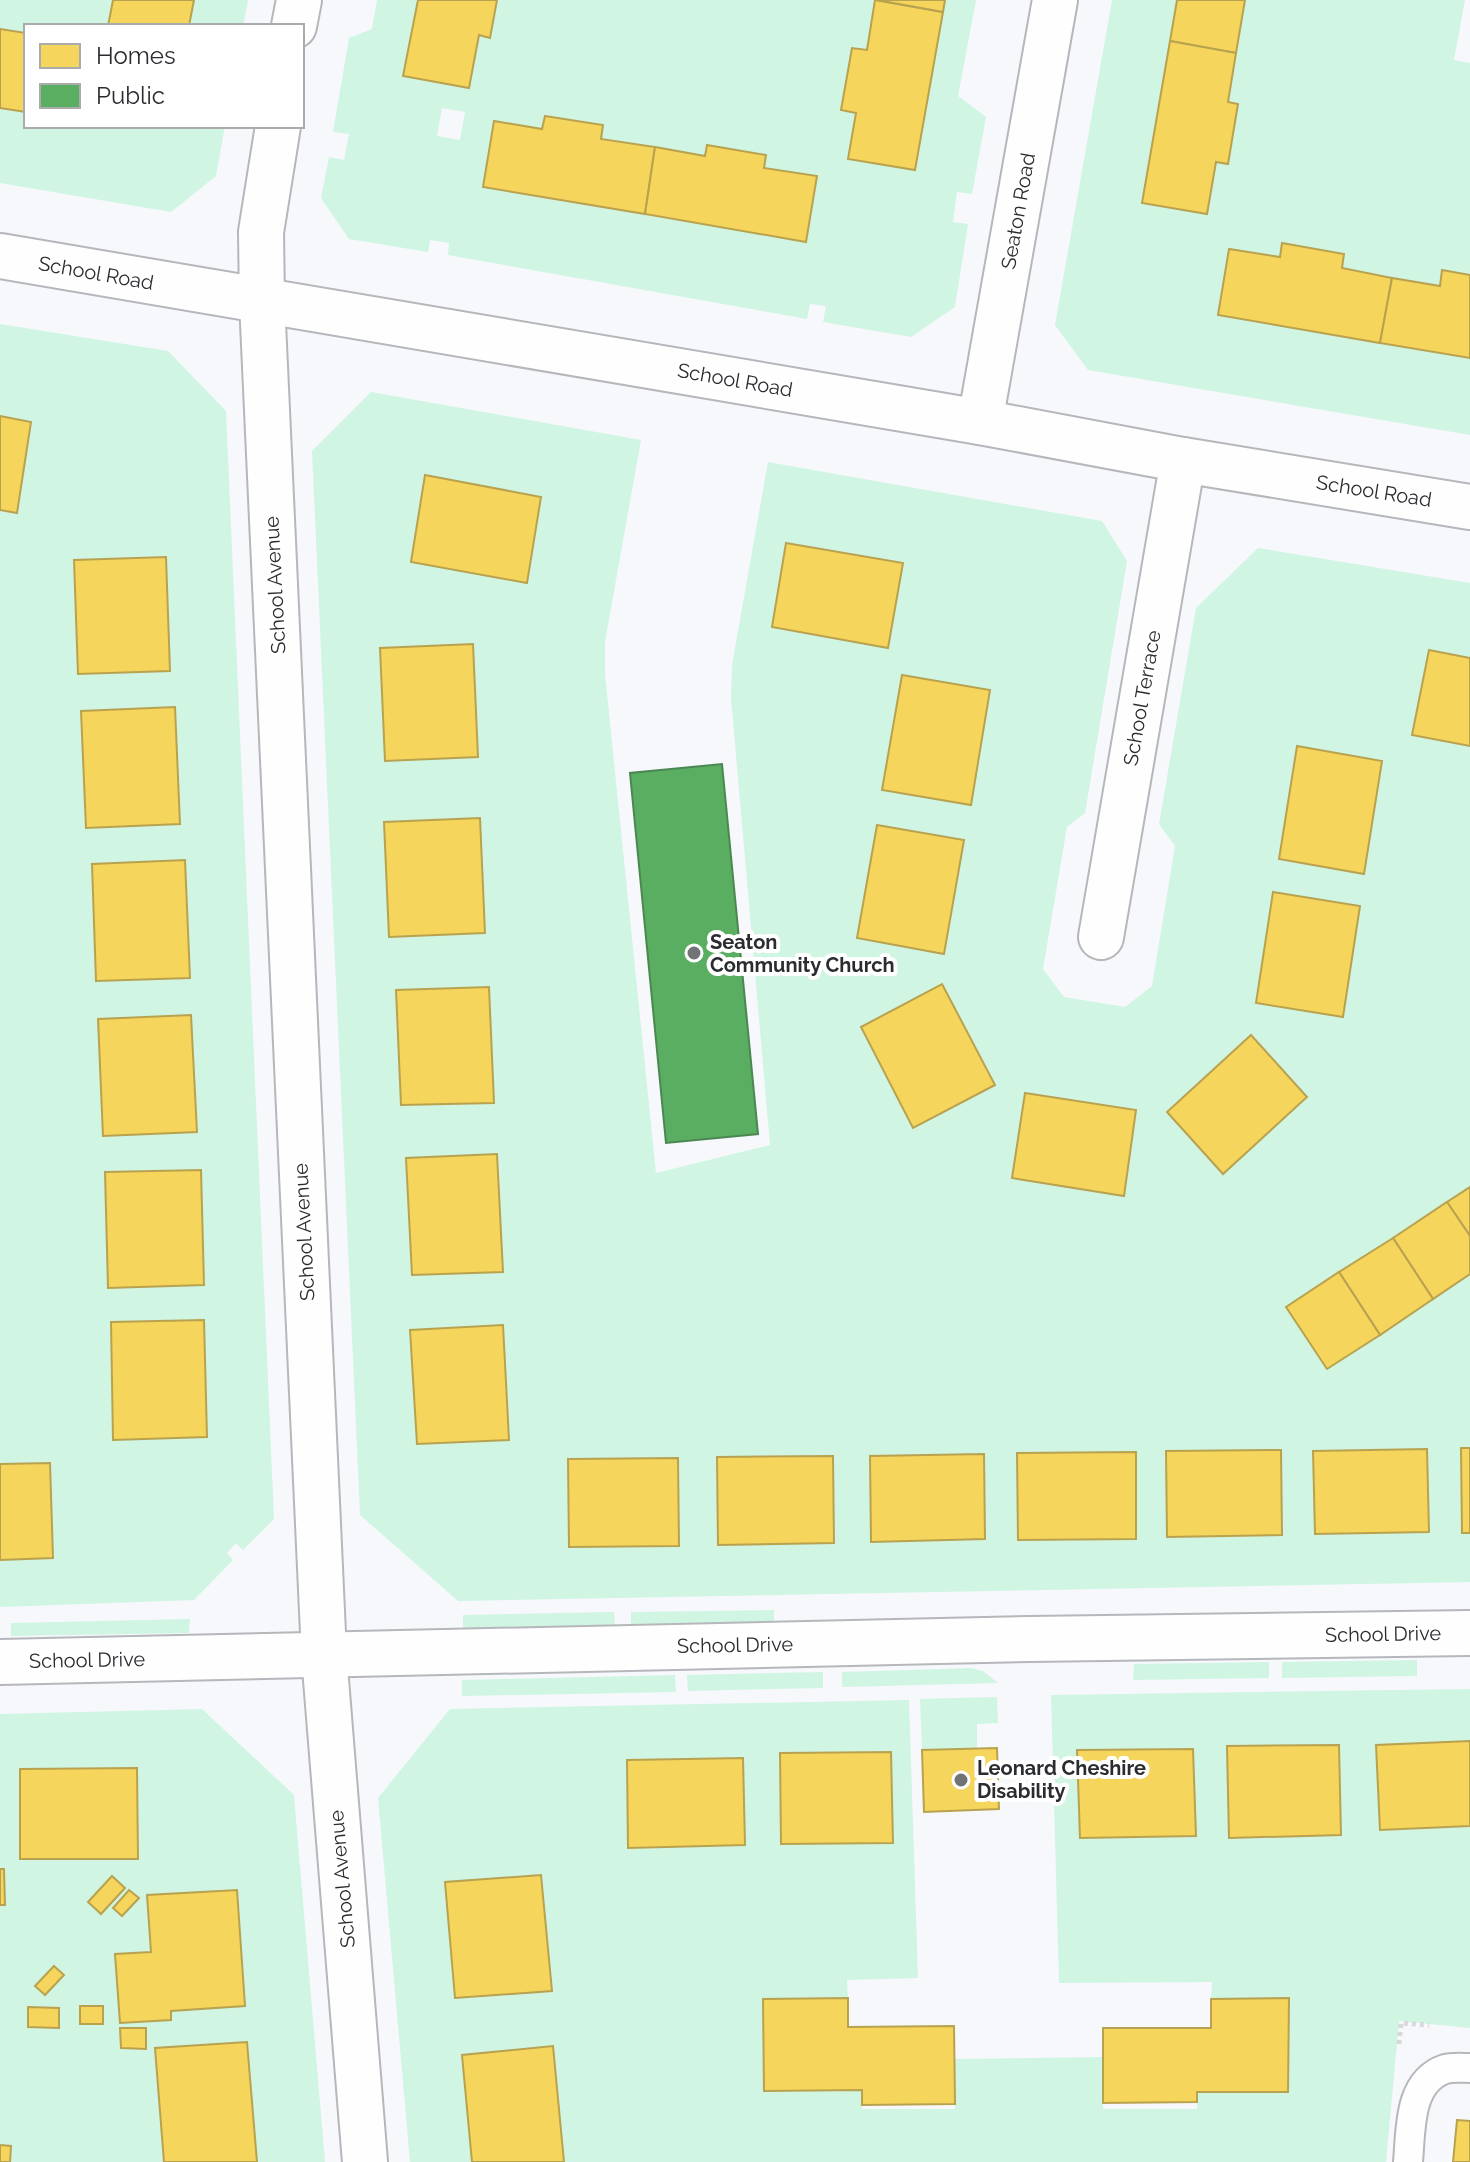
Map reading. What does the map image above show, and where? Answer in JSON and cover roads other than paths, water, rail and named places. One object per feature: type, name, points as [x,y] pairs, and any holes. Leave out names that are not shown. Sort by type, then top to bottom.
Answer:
[{"type":"street","points":[[294,24],[299,0]]},
{"type":"street","name":"Seaton Road","points":[[980,422],[1055,0]]},
{"type":"street","name":"School Avenue","points":[[278,128],[261,232],[262,301],[324,1655],[365,2162]]},
{"type":"street","name":"School Road","points":[[0,256],[1470,507]]},
{"type":"street","name":"School Terrace","points":[[1101,937],[1183,460]]},
{"type":"street","name":"School Drive","points":[[0,1662],[1030,1639],[1470,1633]]},
{"type":"lane","points":[[1408,2162],[1413,2110],[1418,2092],[1430,2076],[1448,2068],[1470,2068]]},
{"type":"place","name":"Seaton Community Church","points":[[694,953]]},
{"type":"place","name":"Leonard Cheshire Disability","points":[[961,1780]]}]
